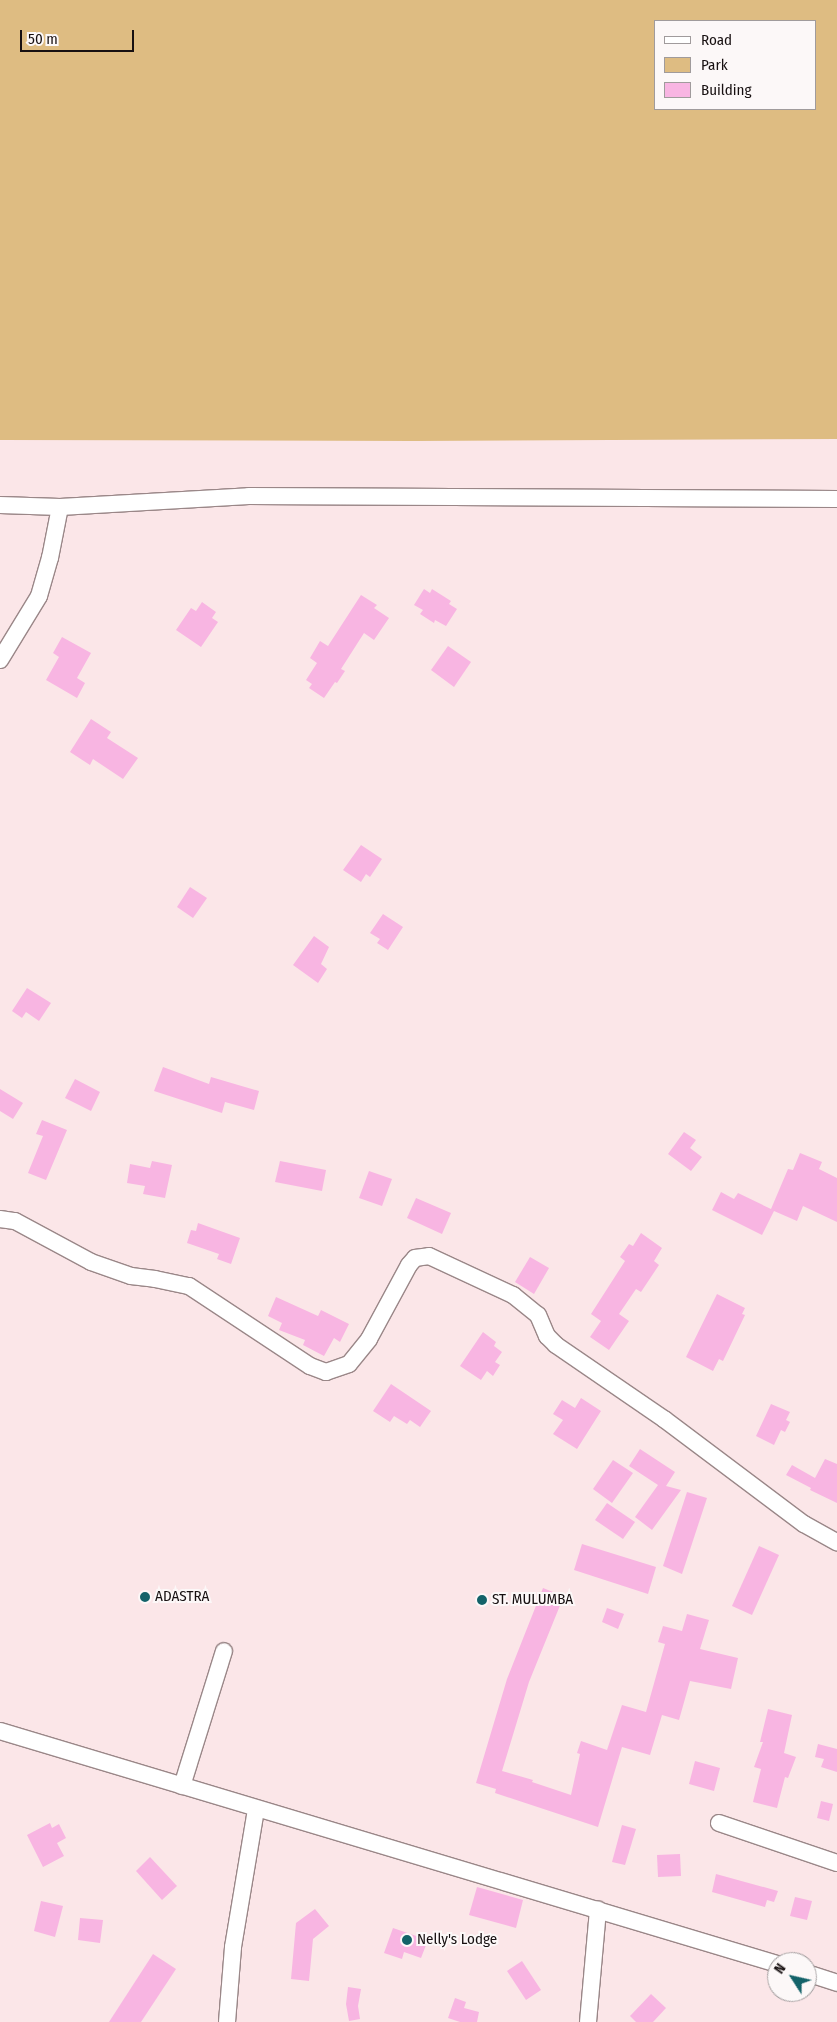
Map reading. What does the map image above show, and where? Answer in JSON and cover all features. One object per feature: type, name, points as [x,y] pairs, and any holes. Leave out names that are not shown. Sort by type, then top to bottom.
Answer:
[{"type":"street","points":[[0,505],[60,507],[249,496],[837,499]]},
{"type":"street","points":[[0,660],[39,596],[50,558],[60,507]]},
{"type":"street","points":[[0,1219],[15,1221],[90,1262],[131,1276],[156,1278],[189,1286],[310,1366],[326,1372],[349,1364],[369,1339],[409,1265],[415,1258],[429,1256],[478,1277],[520,1300],[538,1315],[547,1336],[556,1345],[664,1419],[804,1524],[837,1542]]},
{"type":"street","points":[[182,1786],[224,1651]]},
{"type":"street","points":[[0,1731],[256,1809],[598,1908],[767,1961]]},
{"type":"street","points":[[227,2022],[233,1947],[256,1809]]},
{"type":"street","points":[[719,1823],[837,1863]]},
{"type":"street","points":[[588,2022],[598,1908]]},
{"type":"street","points":[[817,1976],[837,1983]]},
{"type":"green space","points":[[0,0],[837,0],[837,439],[0,440]]},
{"type":"building","points":[[424,589],[430,593],[432,589],[451,601],[449,604],[457,609],[446,626],[435,620],[434,623],[420,614],[423,610],[414,605]]},
{"type":"building","points":[[361,595],[377,605],[374,608],[389,618],[374,640],[364,633],[341,669],[345,671],[324,698],[309,688],[312,684],[306,680],[317,663],[310,658],[320,641],[328,646]]},
{"type":"building","points":[[202,602],[216,612],[212,618],[218,622],[201,647],[176,630],[191,608],[196,611]]},
{"type":"building","points":[[62,637],[91,653],[77,678],[85,683],[77,698],[46,680],[59,657],[53,653]]},
{"type":"building","points":[[448,646],[471,662],[454,687],[431,670]]},
{"type":"building","points":[[91,719],[111,732],[107,738],[138,758],[123,779],[93,759],[90,765],[70,752]]},
{"type":"building","points":[[361,845],[382,859],[370,877],[366,874],[361,882],[343,870]]},
{"type":"building","points":[[190,887],[207,898],[193,918],[177,907]]},
{"type":"building","points":[[383,914],[403,927],[388,950],[377,943],[380,939],[370,933]]},
{"type":"building","points":[[314,936],[329,947],[321,964],[327,969],[318,983],[293,965]]},
{"type":"building","points":[[27,988],[51,1003],[39,1021],[26,1012],[22,1018],[12,1011]]},
{"type":"building","points":[[163,1067],[209,1084],[211,1077],[259,1091],[254,1110],[225,1102],[222,1113],[154,1091]]},
{"type":"building","points":[[75,1079],[100,1092],[91,1111],[65,1098]]},
{"type":"building","points":[[0,1089],[23,1103],[13,1119],[0,1111]]},
{"type":"building","points":[[42,1120],[67,1130],[46,1180],[28,1173],[43,1136],[36,1134]]},
{"type":"building","points":[[684,1132],[696,1140],[690,1148],[702,1157],[691,1171],[668,1154]]},
{"type":"building","points":[[800,1153],[822,1162],[819,1169],[837,1178],[837,1222],[803,1206],[797,1221],[774,1211],[762,1235],[712,1210],[721,1192],[734,1199],[738,1193],[771,1209],[788,1169],[793,1170]]},
{"type":"building","points":[[152,1161],[172,1165],[165,1198],[143,1194],[145,1186],[127,1183],[130,1164],[150,1168]]},
{"type":"building","points":[[280,1161],[326,1170],[322,1191],[275,1182]]},
{"type":"building","points":[[369,1171],[392,1179],[382,1206],[359,1198]]},
{"type":"building","points":[[416,1198],[451,1213],[442,1234],[407,1218]]},
{"type":"building","points":[[198,1223],[240,1238],[231,1264],[217,1259],[219,1254],[187,1243],[191,1230],[196,1231]]},
{"type":"building","points":[[641,1233],[662,1248],[654,1261],[659,1265],[641,1292],[636,1289],[619,1314],[629,1321],[609,1350],[590,1337],[601,1321],[591,1314],[625,1261],[620,1257],[629,1244],[633,1246]]},
{"type":"building","points":[[530,1257],[549,1268],[534,1294],[515,1282]]},
{"type":"building","points":[[717,1294],[745,1308],[742,1314],[745,1315],[723,1361],[719,1359],[713,1371],[686,1357]]},
{"type":"building","points":[[276,1297],[318,1316],[321,1310],[349,1324],[340,1342],[334,1338],[324,1356],[303,1345],[305,1340],[279,1330],[282,1323],[268,1316]]},
{"type":"building","points":[[483,1332],[496,1342],[494,1346],[502,1352],[495,1362],[500,1365],[493,1376],[487,1371],[481,1380],[460,1366]]},
{"type":"building","points":[[391,1384],[431,1411],[420,1427],[410,1420],[407,1424],[394,1416],[390,1422],[373,1411]]},
{"type":"building","points":[[581,1398],[601,1411],[577,1449],[553,1434],[563,1420],[553,1414],[562,1400],[575,1408]]},
{"type":"building","points":[[771,1404],[790,1412],[786,1420],[790,1422],[785,1432],[781,1430],[774,1445],[756,1436]]},
{"type":"building","points":[[640,1449],[675,1472],[666,1486],[681,1490],[652,1530],[635,1517],[658,1485],[629,1466]]},
{"type":"building","points":[[825,1459],[837,1464],[837,1503],[810,1490],[811,1488],[786,1475],[792,1465],[815,1478]]},
{"type":"building","points":[[613,1460],[633,1473],[612,1503],[593,1489]]},
{"type":"building","points":[[687,1492],[707,1498],[682,1574],[663,1566]]},
{"type":"building","points":[[607,1503],[635,1522],[623,1539],[595,1520]]},
{"type":"building","points":[[582,1544],[656,1567],[648,1594],[574,1570]]},
{"type":"building","points":[[759,1546],[779,1555],[752,1615],[732,1606]]},
{"type":"building","points":[[543,1588],[558,1594],[556,1601],[561,1603],[529,1682],[502,1771],[533,1780],[532,1782],[571,1795],[580,1754],[577,1753],[581,1741],[607,1750],[622,1705],[646,1712],[665,1644],[658,1642],[663,1626],[682,1631],[687,1614],[709,1620],[700,1649],[738,1658],[731,1689],[690,1681],[679,1720],[662,1715],[650,1755],[622,1747],[598,1827],[495,1793],[496,1789],[476,1783],[507,1679]]},
{"type":"building","points":[[607,1608],[624,1614],[618,1629],[602,1622]]},
{"type":"building","points":[[768,1709],[792,1715],[784,1753],[796,1757],[788,1778],[785,1777],[777,1808],[753,1802],[761,1769],[754,1767],[763,1742],[760,1742]]},
{"type":"building","points":[[818,1744],[837,1749],[837,1772],[821,1767],[824,1759],[815,1757]]},
{"type":"building","points":[[695,1761],[720,1768],[714,1791],[689,1784]]},
{"type":"building","points":[[821,1801],[833,1804],[829,1821],[817,1818]]},
{"type":"building","points":[[50,1823],[52,1828],[59,1824],[66,1838],[57,1843],[64,1856],[43,1867],[27,1835]]},
{"type":"building","points":[[622,1825],[636,1829],[625,1865],[612,1862]]},
{"type":"building","points":[[680,1854],[681,1876],[658,1877],[657,1855]]},
{"type":"building","points":[[150,1857],[177,1886],[162,1900],[136,1871]]},
{"type":"building","points":[[716,1874],[778,1891],[774,1902],[767,1900],[765,1907],[712,1892]]},
{"type":"building","points":[[477,1887],[523,1900],[516,1928],[469,1915]]},
{"type":"building","points":[[795,1897],[812,1901],[807,1920],[790,1916]]},
{"type":"building","points":[[41,1901],[63,1906],[55,1937],[34,1931]]},
{"type":"building","points":[[315,1909],[329,1926],[313,1939],[309,1981],[291,1979],[296,1923]]},
{"type":"building","points":[[80,1918],[103,1920],[100,1943],[78,1940]]},
{"type":"building","points":[[393,1928],[428,1940],[421,1958],[404,1952],[402,1959],[384,1953]]},
{"type":"building","points":[[153,1954],[176,1969],[141,2022],[109,2022]]},
{"type":"building","points":[[522,1961],[541,1990],[526,2000],[507,1971]]},
{"type":"building","points":[[348,1987],[361,1989],[358,2006],[360,2019],[349,2021],[346,2004]]},
{"type":"building","points":[[651,1994],[666,2008],[653,2022],[636,2022],[630,2016]]},
{"type":"building","points":[[455,1998],[466,2002],[464,2008],[479,2012],[477,2022],[460,2022],[448,2018]]},
{"type":"place","name":"ADASTRA","points":[[145,1597]]},
{"type":"place","name":"ST. MULUMBA","points":[[482,1600]]},
{"type":"place","name":"Nelly's Lodge","points":[[407,1940]]}]
